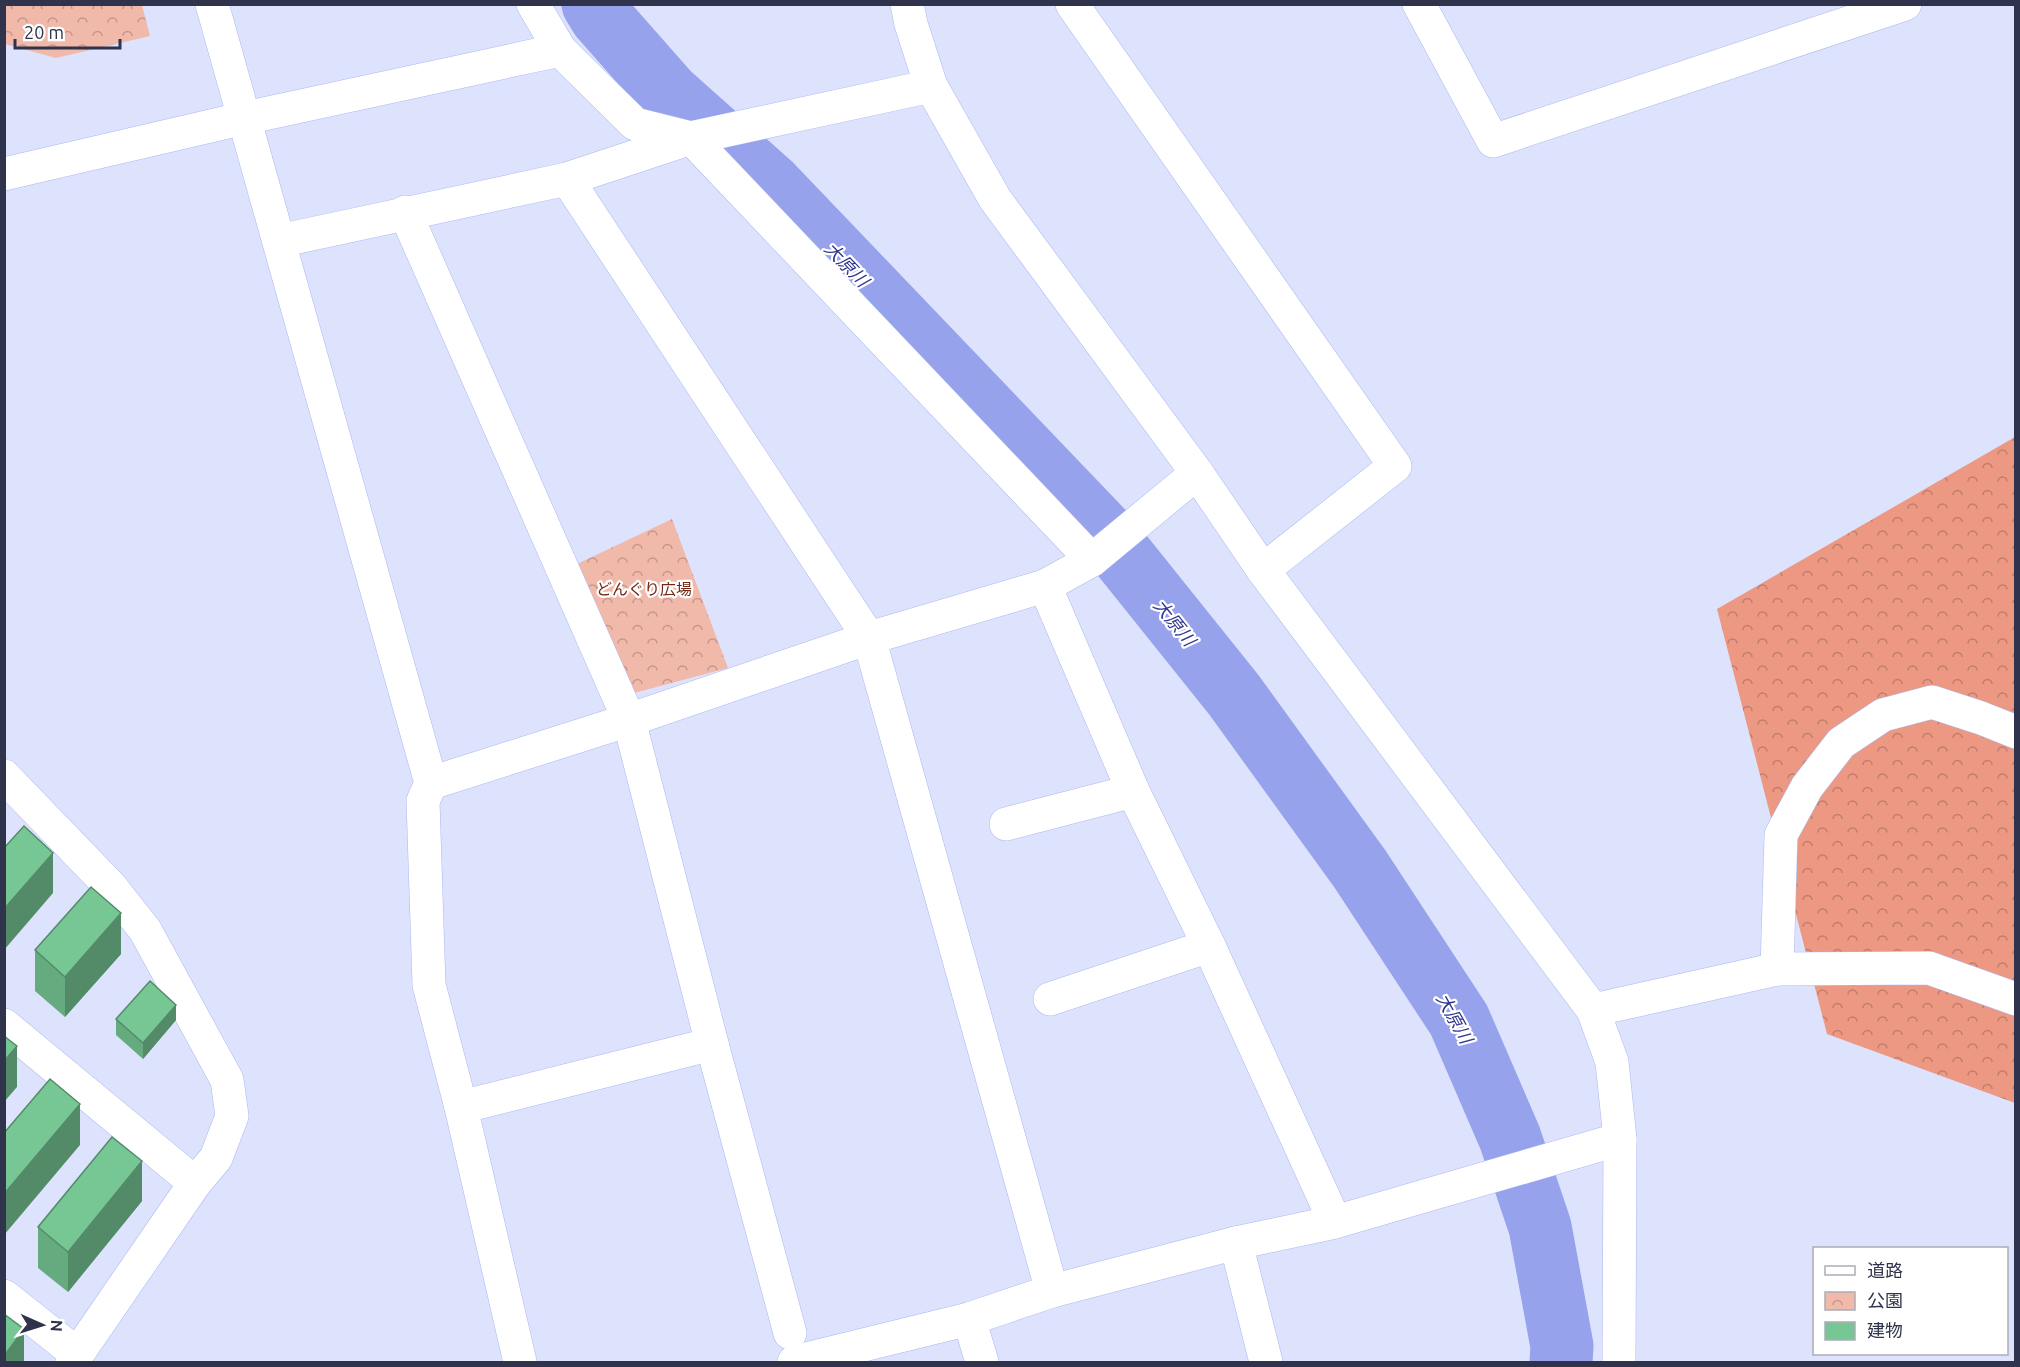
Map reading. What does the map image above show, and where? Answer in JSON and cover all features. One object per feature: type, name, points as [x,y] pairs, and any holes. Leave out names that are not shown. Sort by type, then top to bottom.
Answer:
[{"type":"street","points":[[212,4],[431,783],[423,801],[429,986],[461,1107],[520,1362]]},
{"type":"street","points":[[533,4],[560,50],[635,124],[691,138],[1092,560]]},
{"type":"street","points":[[1072,4],[1395,466],[1263,570]]},
{"type":"street","points":[[1419,4],[1493,141],[1905,4]]},
{"type":"street","points":[[917,11],[931,86],[995,199],[1197,473],[1263,570],[1593,1010],[1612,1062],[1620,1139],[1619,1362]]},
{"type":"street","points":[[4,174],[245,118],[560,50]]},
{"type":"street","points":[[279,241],[405,212],[567,179],[691,138],[931,86]]},
{"type":"street","points":[[567,179],[868,638],[1052,1292]]},
{"type":"street","points":[[405,212],[629,720],[792,1348],[969,1318],[1052,1292],[1236,1243],[1335,1222],[1620,1139]]},
{"type":"street","points":[[431,783],[629,720],[868,638],[1045,586],[1092,560],[1197,473]]},
{"type":"street","points":[[1045,586],[1133,790],[1209,946],[1335,1222]]},
{"type":"street","points":[[1777,969],[1781,835],[1806,787],[1841,743],[1882,715],[1932,702],[2016,732]]},
{"type":"street","points":[[4,776],[103,879],[144,930],[227,1080],[232,1116],[216,1158],[195,1183],[74,1358],[4,1296]]},
{"type":"street","points":[[1006,824],[1133,790]]},
{"type":"street","points":[[1050,999],[1209,946]]},
{"type":"street","points":[[1593,1010],[1777,969],[1929,968],[2016,999]]},
{"type":"street","points":[[4,1025],[195,1183]]},
{"type":"street","points":[[461,1107],[712,1044]]},
{"type":"street","points":[[1236,1243],[1266,1362]]},
{"type":"street","points":[[969,1318],[982,1362]]},
{"type":"green space","points":[[4,5],[142,5],[150,36],[56,58],[5,44]]},
{"type":"green space","points":[[2015,437],[2015,1103],[1827,1034],[1717,609]]},
{"type":"green space","name":"どんぐり広場","points":[[672,519],[728,668],[634,693],[577,564]]},
{"type":"building","points":[[24,826],[53,853],[4,909],[4,848]]},
{"type":"building","points":[[91,887],[121,913],[65,977],[35,950]]},
{"type":"building","points":[[150,981],[176,1005],[143,1043],[116,1019]]},
{"type":"building","points":[[4,1036],[17,1046],[4,1061]]},
{"type":"building","points":[[50,1079],[80,1104],[4,1194],[4,1133]]},
{"type":"building","points":[[112,1137],[142,1161],[68,1252],[38,1227]]},
{"type":"building","points":[[4,1314],[24,1329],[4,1356]]},
{"type":"waterway","name":"大原川","points":[[593,4],[601,17],[669,94],[771,185],[1105,534],[1234,695],[1360,869],[1459,1020],[1510,1138],[1540,1227],[1562,1346],[1561,1362]]}]
